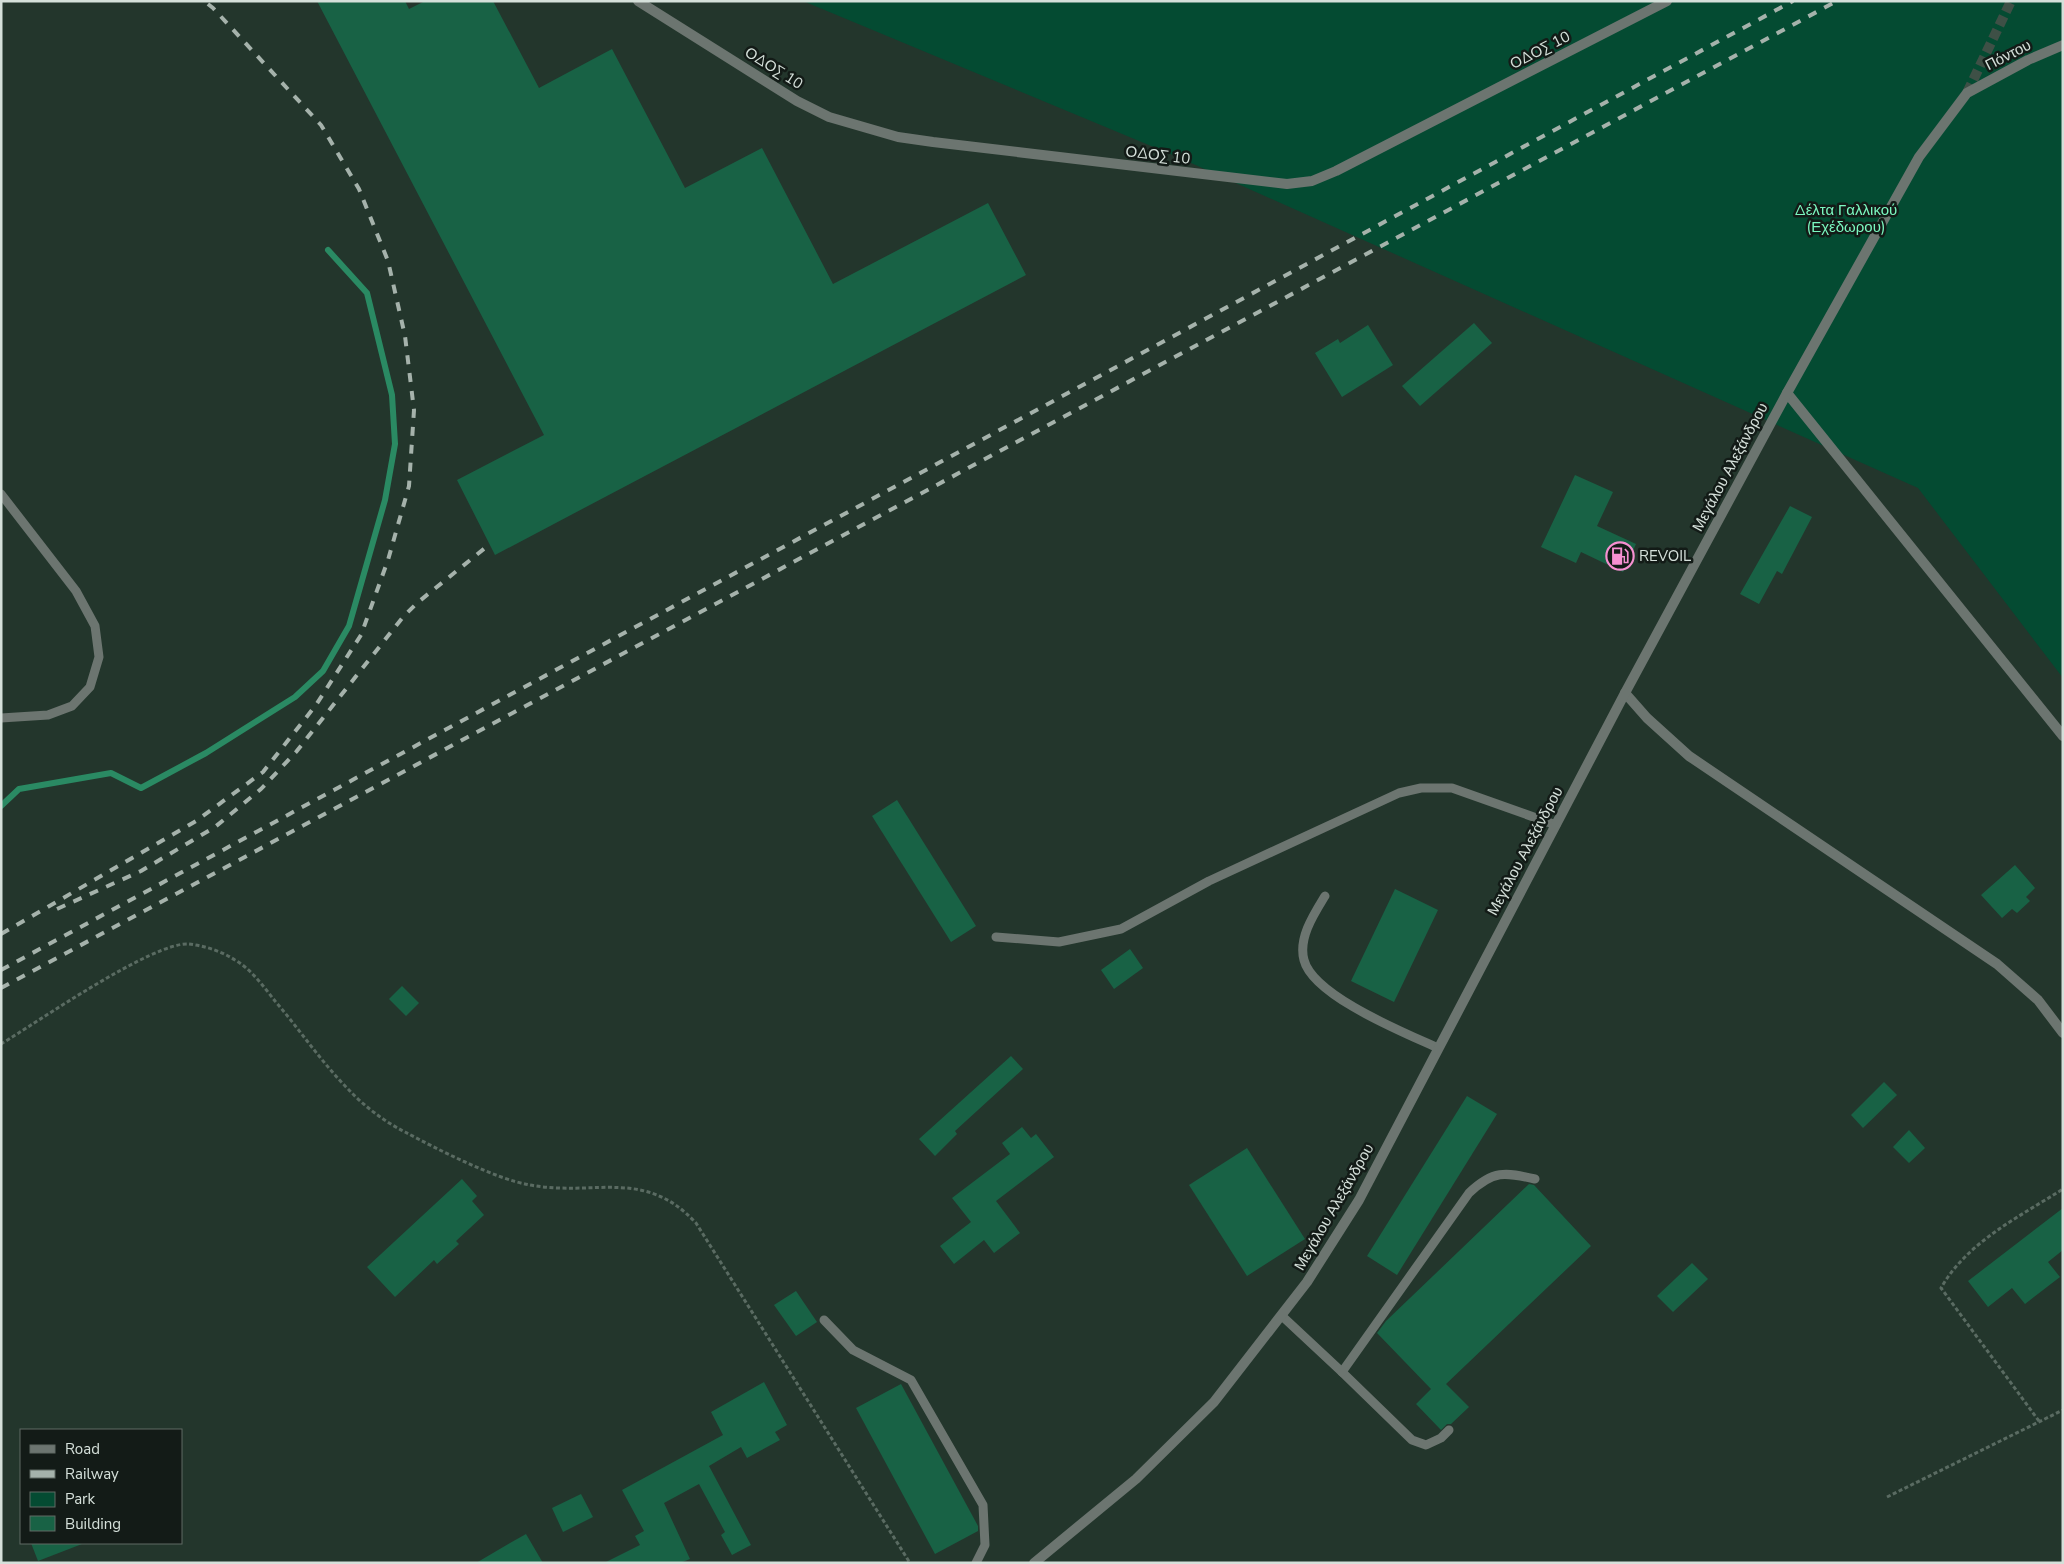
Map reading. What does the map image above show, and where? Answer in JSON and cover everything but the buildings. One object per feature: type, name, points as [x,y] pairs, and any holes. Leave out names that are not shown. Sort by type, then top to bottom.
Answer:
[{"type":"street","name":"ΟΔΟΣ 10","points":[[638,1],[797,101],[828,117],[898,137],[1255,182],[1287,184],[1312,181],[1336,171],[1667,1]]},
{"type":"street","name":"Πόντου","points":[[1967,93],[2028,60],[2063,45]]},
{"type":"street","name":"Μεγάλου Αλεξάνδρου","points":[[1034,1563],[1136,1479],[1207,1409],[1307,1282],[1358,1200],[1625,693],[1787,392],[1919,156],[1967,93]]},
{"type":"street","points":[[1787,392],[2063,736]]},
{"type":"street","points":[[1625,693],[1647,718],[1688,756],[1997,964],[2038,1000],[2063,1033]]},
{"type":"lane","points":[[1,494],[76,591],[96,626],[99,657],[90,687],[72,706],[48,715],[1,718]]},
{"type":"lane","points":[[996,937],[1059,942],[1121,929],[1261,856],[1399,793],[1421,788],[1452,788],[1556,825]]},
{"type":"lane","points":[[1324,896],[1311,920],[1303,946],[1304,960],[1315,980],[1334,996],[1438,1048]]},
{"type":"lane","points":[[1342,1372],[1469,1192],[1494,1174],[1518,1175],[1535,1179]]},
{"type":"lane","points":[[1282,1316],[1412,1440],[1426,1446],[1441,1438],[1449,1430]]},
{"type":"lane","points":[[824,1320],[853,1350],[910,1380],[984,1505],[985,1545],[976,1563]]},
{"type":"path","points":[[1,1044],[129,966],[162,949],[187,944],[212,948],[237,961],[257,979],[349,1090],[372,1110],[404,1131],[482,1168],[530,1185],[591,1189],[630,1188],[658,1194],[666,1198],[680,1206],[696,1223],[910,1563]]},
{"type":"path","points":[[2039,1420],[1941,1288],[1950,1272],[1981,1242],[2063,1189]]},
{"type":"path","points":[[1886,1497],[2039,1420],[2063,1410]]},
{"type":"green space","name":"Δέλτα Γαλλικού (Εχέδωρου)","points":[[803,1],[2063,1],[2063,678],[1918,488],[1180,158]]},
{"type":"waterway","points":[[1,806],[19,789],[111,773],[141,788],[206,753],[295,697],[323,671],[349,626],[385,500],[395,444],[392,395],[367,293],[328,250]]},
{"type":"tunnel","points":[[1967,93],[2011,1]]},
{"type":"railway","points":[[1,934],[196,821],[263,772],[316,705],[361,635],[388,560],[409,486],[414,410],[405,336],[388,261],[359,189],[321,125],[213,8],[204,1]]},
{"type":"railway","points":[[1,970],[1793,1]]},
{"type":"railway","points":[[1,988],[1837,1]]},
{"type":"railway","points":[[57,909],[141,871],[215,827],[261,789],[296,752],[403,617],[417,603],[490,544]]},
{"type":"place","name":"REVOIL","points":[[1620,556]]}]
